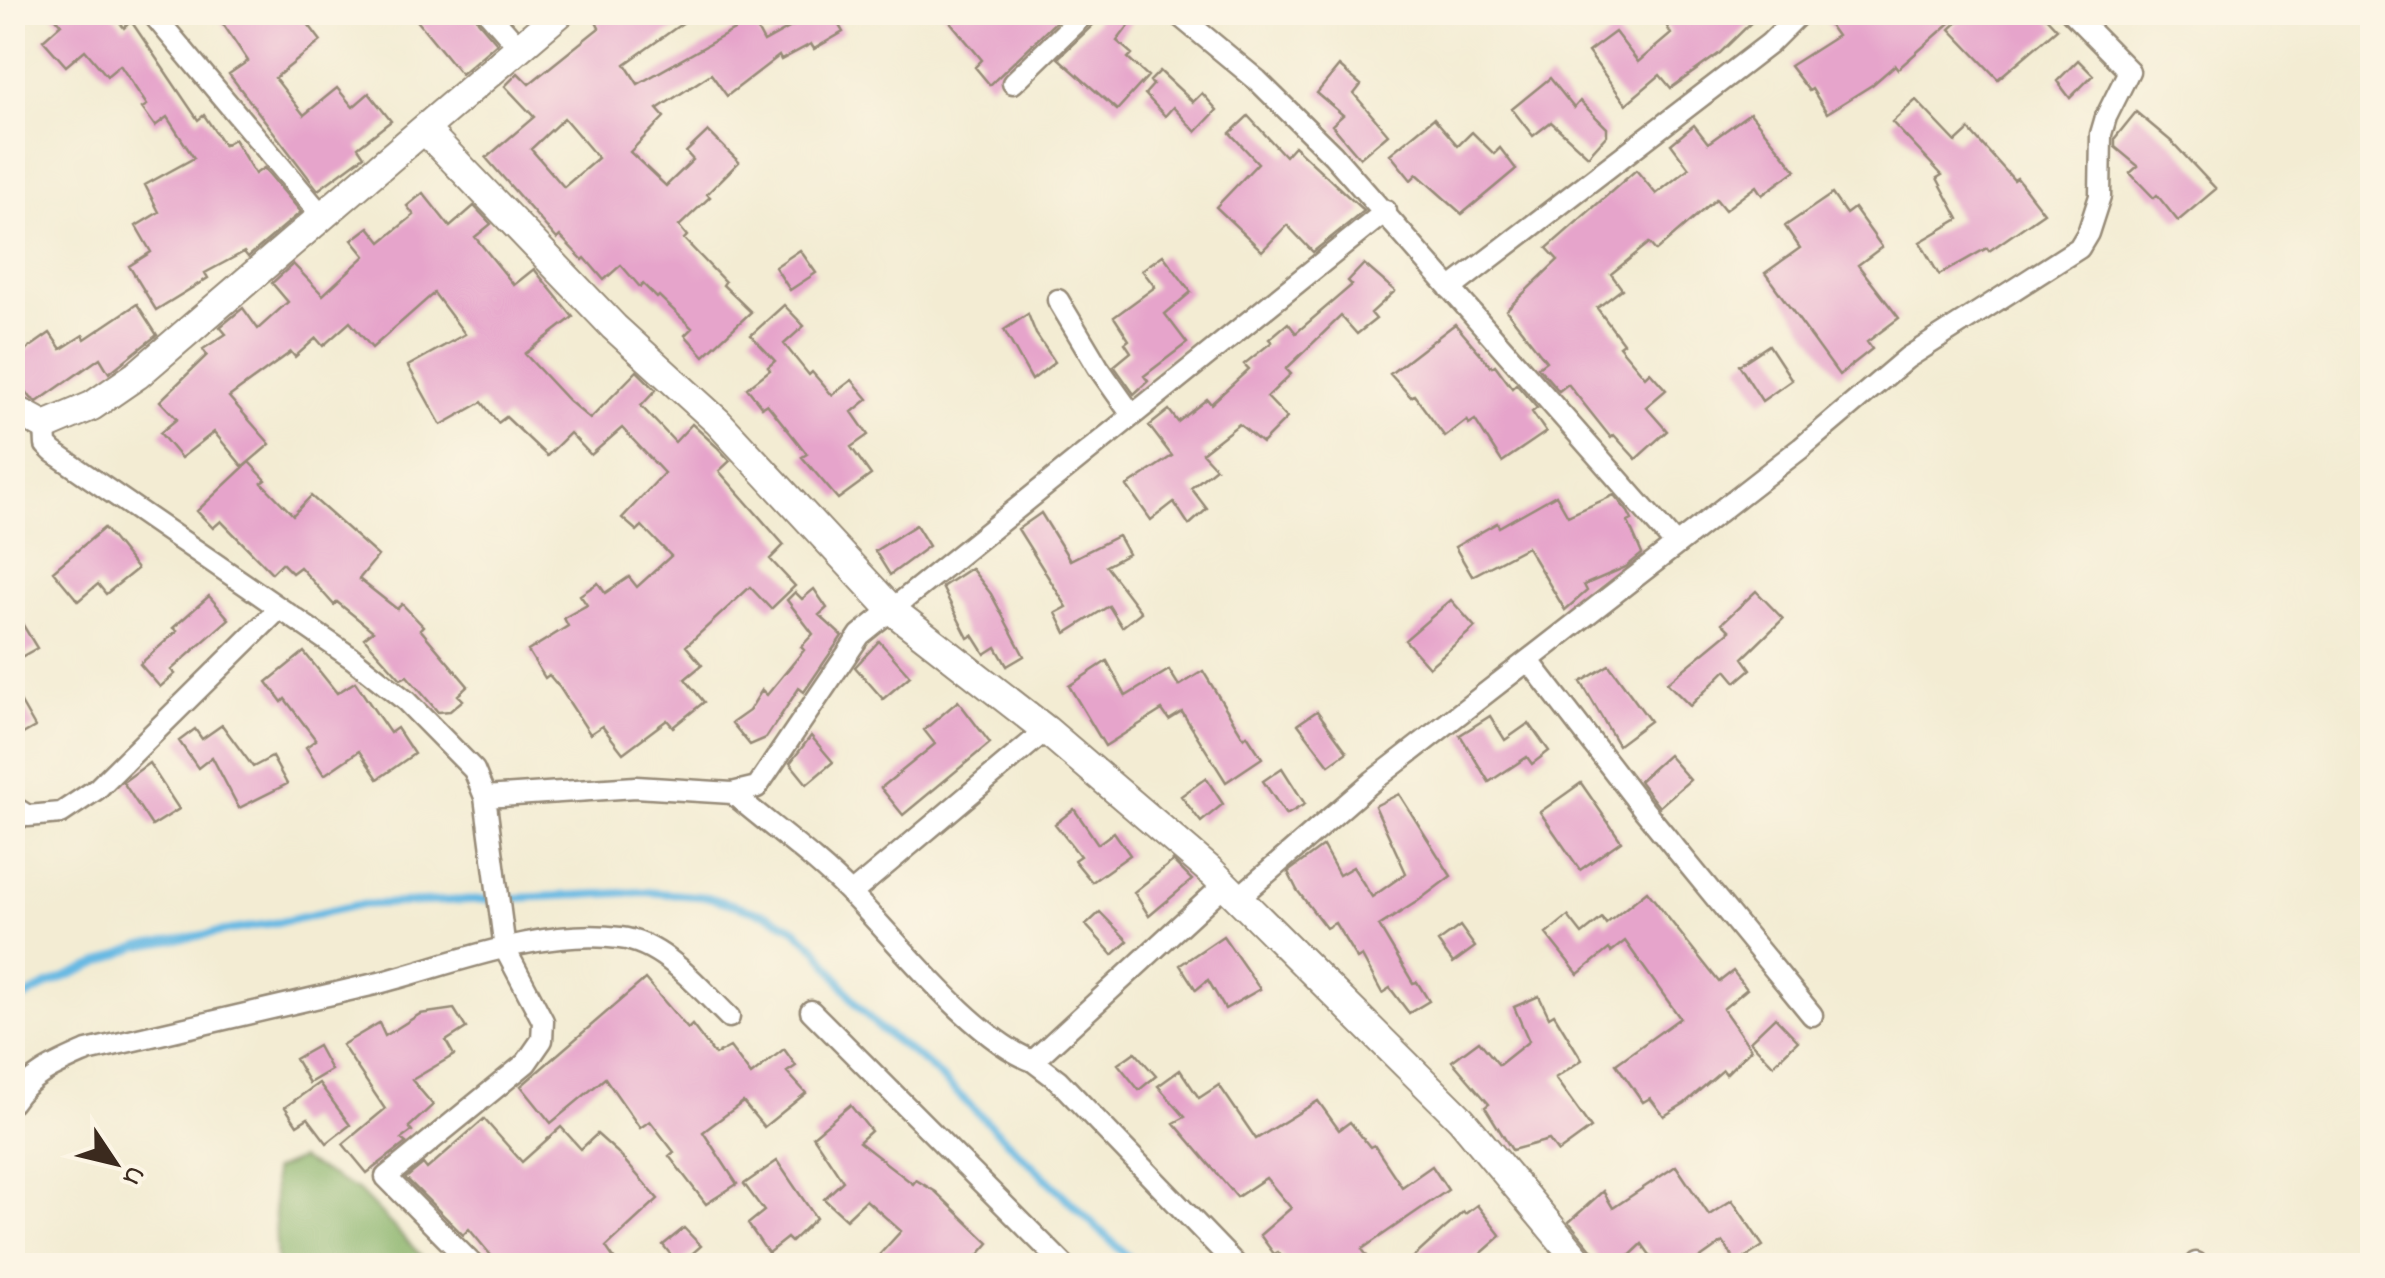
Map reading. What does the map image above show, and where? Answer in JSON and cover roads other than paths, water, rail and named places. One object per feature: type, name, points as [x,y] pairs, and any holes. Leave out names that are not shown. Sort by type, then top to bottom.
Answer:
[{"type":"main road","points":[[14,411],[45,426],[92,406],[137,375],[561,12]]},
{"type":"main road","points":[[424,129],[614,327],[718,422],[893,610],[1046,730],[1230,892],[1461,1119],[1583,1266]]},
{"type":"street","points":[[151,12],[322,217]]},
{"type":"street","points":[[488,12],[519,47]]},
{"type":"street","points":[[1014,83],[1086,12]]},
{"type":"street","points":[[1175,12],[1257,80],[1386,211],[1394,228],[1675,544]]},
{"type":"street","points":[[1450,290],[1769,44],[1801,12]]},
{"type":"street","points":[[1033,1061],[1230,892],[1801,448],[1908,358],[2078,248],[2088,234],[2100,196],[2106,117],[2130,71],[2071,12]]},
{"type":"street","points":[[485,797],[636,787],[732,793],[757,787],[860,634],[1386,211]]},
{"type":"street","points":[[1058,300],[1132,414]]},
{"type":"street","points":[[45,426],[46,445],[53,452],[352,658],[406,701],[474,770],[485,797],[504,938],[543,1021],[542,1040],[526,1063],[386,1177],[474,1266]]},
{"type":"street","points":[[12,806],[28,816],[61,814],[97,788],[279,609]]},
{"type":"street","points":[[1530,661],[1644,810],[1812,1015]]},
{"type":"street","points":[[850,894],[1046,730]]},
{"type":"street","points":[[732,793],[850,894],[995,1039],[1058,1080],[1237,1266]]},
{"type":"street","points":[[12,1102],[22,1087],[47,1069],[87,1052],[376,984],[504,938],[622,938],[645,945],[677,967],[728,1017]]},
{"type":"street","points":[[812,1011],[1065,1266]]},
{"type":"waterway","points":[[12,1005],[49,984],[139,946],[357,905],[645,892],[708,897],[768,915],[795,929],[818,950],[856,1004],[879,1028],[927,1064],[1137,1266]]}]
